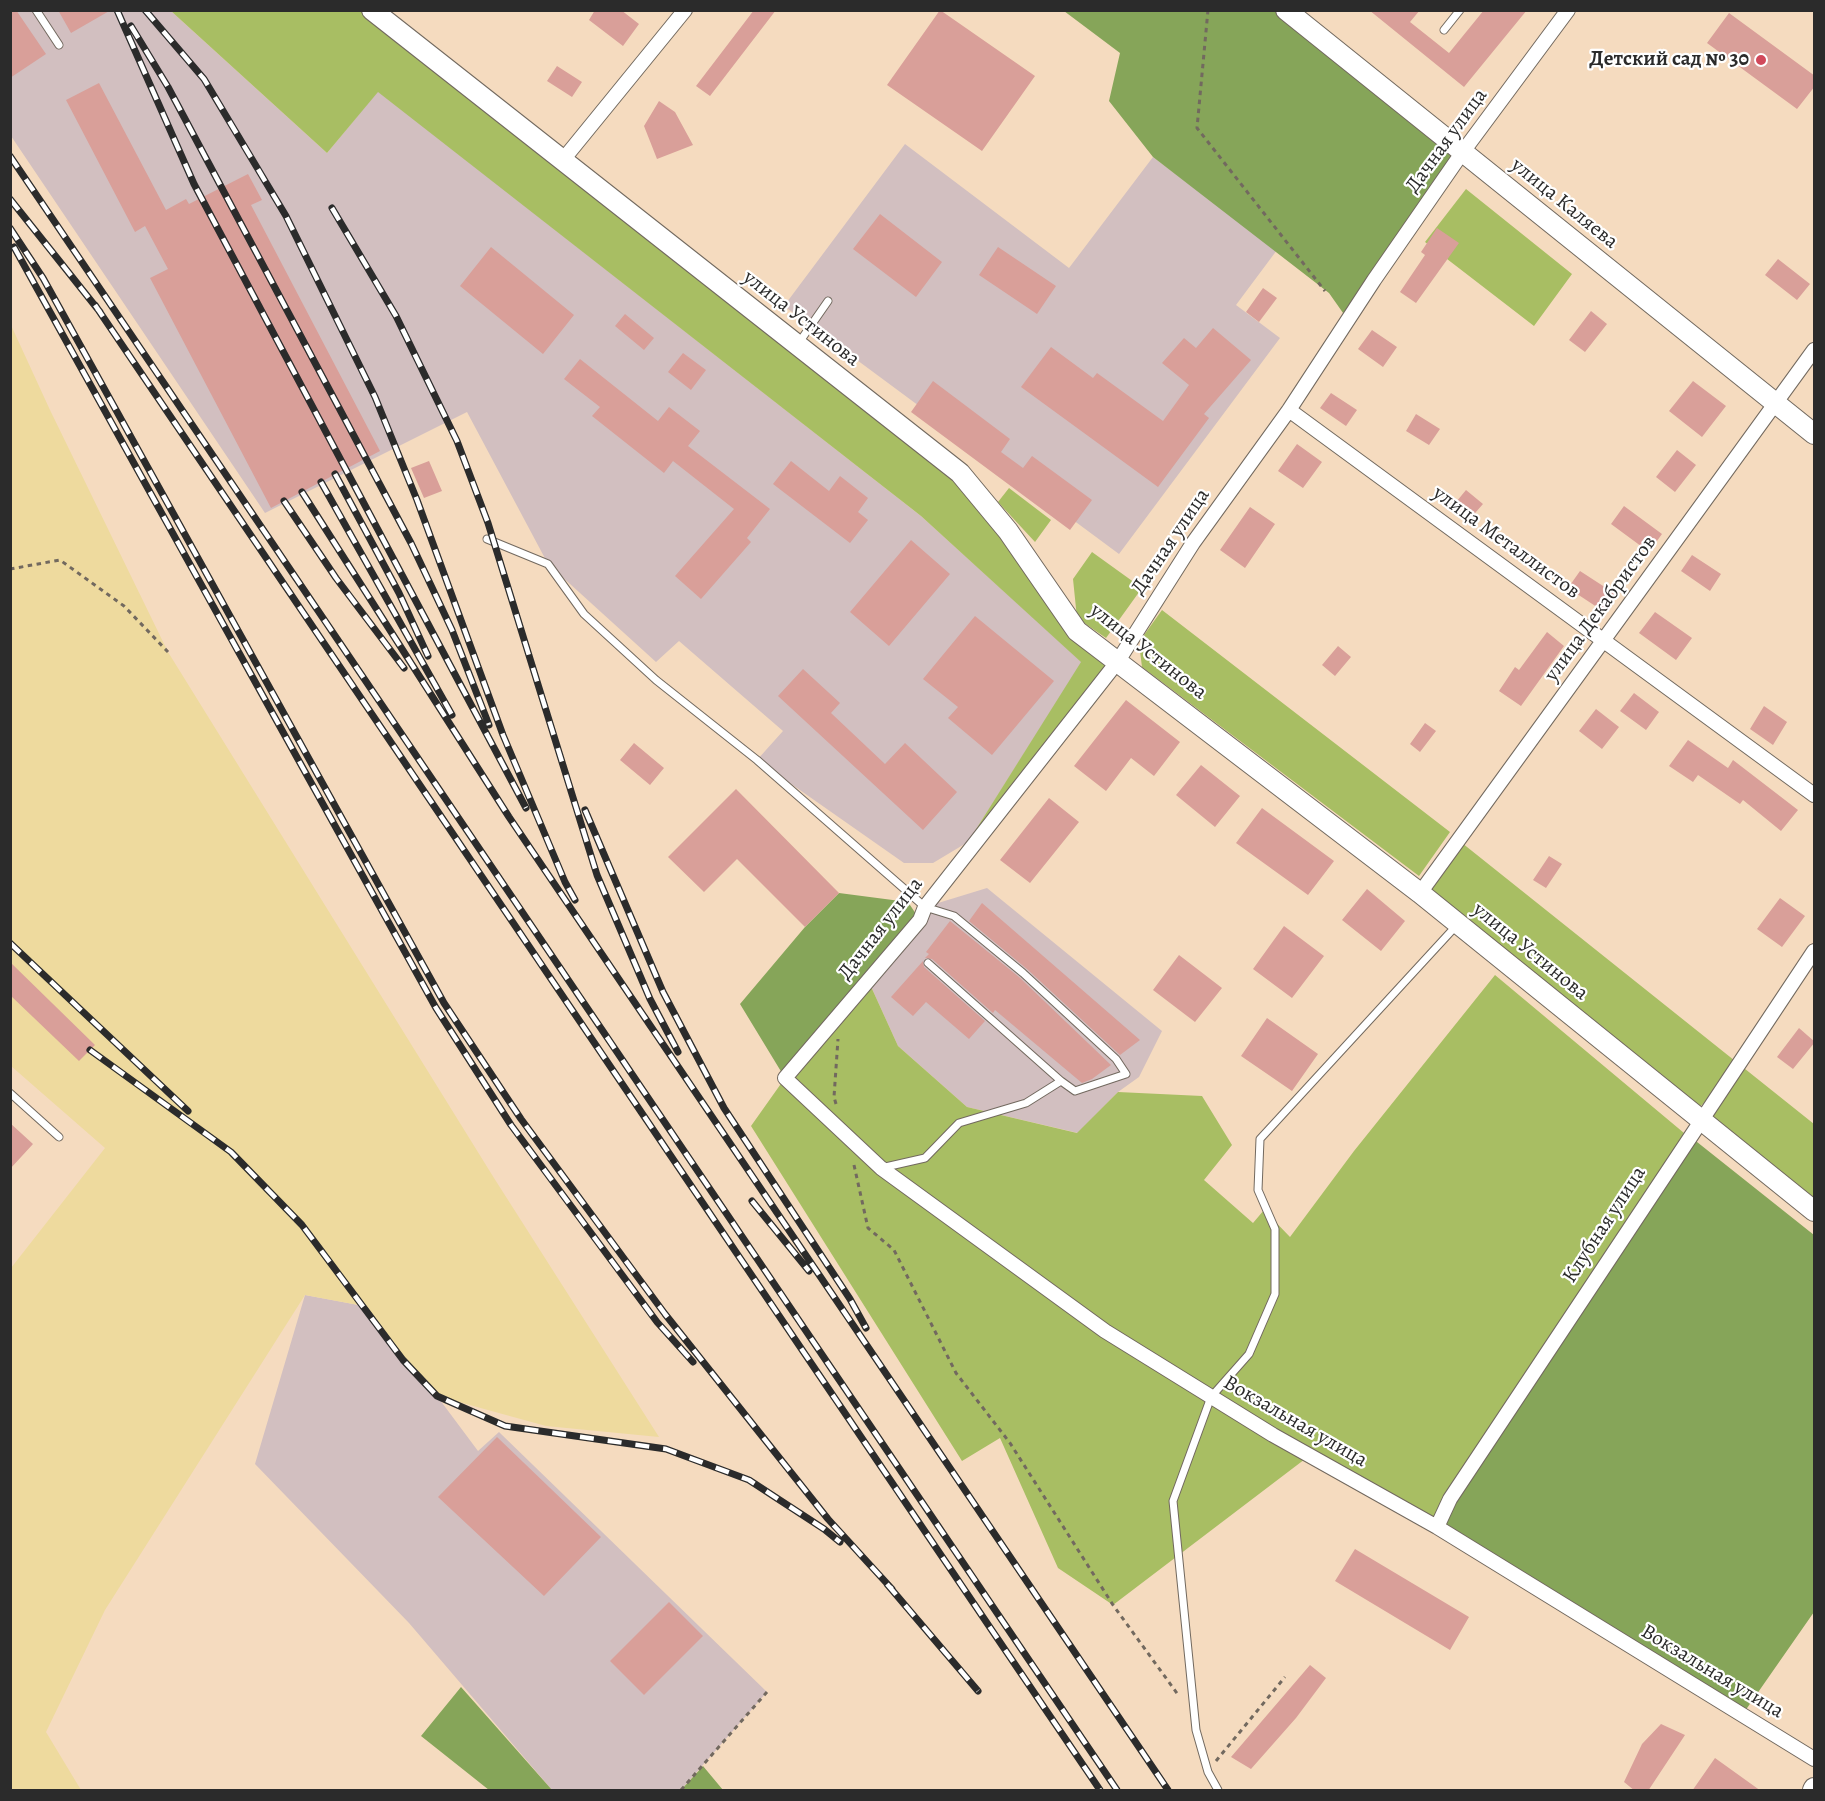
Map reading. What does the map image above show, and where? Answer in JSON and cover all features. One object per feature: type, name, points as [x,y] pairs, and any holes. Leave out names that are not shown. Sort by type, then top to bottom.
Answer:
[{"type":"street","name":"улица Устинова","points":[[372,10],[960,473],[1008,531],[1077,631],[1420,893],[1815,1210]]},
{"type":"street","points":[[562,161],[685,10]]},
{"type":"street","name":"улица Каляева","points":[[1286,10],[1777,406],[1815,434]]},
{"type":"street","name":"Дачная улица","points":[[785,1078],[920,920],[925,907],[1118,661],[1193,543],[1289,411],[1374,280],[1462,153],[1568,10]]},
{"type":"street","name":"улица Декабристов","points":[[1420,893],[1777,406],[1815,350]]},
{"type":"street","name":"улица Металлистов","points":[[1289,411],[1815,795]]},
{"type":"street","name":"Клубная улица","points":[[1437,1527],[1450,1499],[1700,1120],[1815,951]]},
{"type":"street","name":"Вокзальная улица","points":[[785,1078],[881,1168],[1105,1331],[1272,1436],[1437,1527],[1815,1758]]},
{"type":"lane","points":[[36,10],[59,45]]},
{"type":"lane","points":[[1444,30],[1460,10]]},
{"type":"lane","points":[[797,346],[828,301]]},
{"type":"lane","points":[[487,539],[548,564],[584,614],[656,680],[757,760],[925,907],[954,916],[1023,972],[1116,1059],[1126,1074],[1076,1091],[1061,1081],[928,963]]},
{"type":"lane","points":[[1218,1791],[1208,1772],[1195,1721],[1173,1501],[1212,1397],[1249,1354],[1275,1294],[1275,1229],[1258,1190],[1260,1138],[1458,924]]},
{"type":"lane","points":[[881,1168],[926,1158],[959,1123],[1026,1103],[1061,1081]]},
{"type":"lane","points":[[10,1093],[59,1137]]},
{"type":"path","points":[[1208,10],[1197,128],[1325,291]]},
{"type":"path","points":[[10,569],[60,560],[124,606],[168,652]]},
{"type":"path","points":[[837,1107],[834,1097],[841,1012]]},
{"type":"path","points":[[848,1137],[868,1228],[894,1250],[956,1373],[1010,1443],[1113,1605],[1195,1721]]},
{"type":"path","points":[[1208,1772],[1285,1677]]},
{"type":"path","points":[[681,1791],[767,1692]]},
{"type":"shaded area","points":[[10,11],[171,11],[327,153],[378,91],[921,516],[1082,662],[968,842],[933,863],[904,863],[757,760],[783,731],[679,641],[656,662],[548,564],[467,412],[265,513],[11,136]]},
{"type":"shaded area","points":[[905,144],[1069,268],[1153,157],[1277,250],[1236,305],[1280,338],[1119,554],[784,306]]},
{"type":"shaded area","points":[[987,888],[1162,1031],[1139,1077],[1118,1092],[1078,1133],[967,1107],[898,1046],[868,980],[925,907]]},
{"type":"shaded area","points":[[305,1295],[364,1306],[403,1360],[437,1396],[478,1451],[499,1432],[767,1692],[681,1790],[552,1790],[409,1623],[255,1464]]},
{"type":"green space","points":[[171,11],[372,11],[960,473],[1112,662],[968,842],[1081,662],[921,516],[378,92],[327,153]]},
{"type":"green space","points":[[1064,11],[1286,11],[1462,153],[1348,320],[1329,293],[1153,157],[1109,101],[1120,53]]},
{"type":"green space","points":[[1466,189],[1572,274],[1534,326],[1425,242]]},
{"type":"green space","points":[[1009,488],[1051,520],[1035,542],[998,502]]},
{"type":"green space","points":[[1092,552],[1142,588],[1106,638],[1077,618],[1073,579]]},
{"type":"green space","points":[[1162,610],[1450,832],[1419,876],[1142,667],[1140,651],[1144,635]]},
{"type":"green space","points":[[1462,843],[1814,1124],[1814,1200],[1708,1118],[1735,1067],[1700,1107],[1506,957],[1428,886]]},
{"type":"green space","points":[[839,893],[908,902],[920,920],[785,1078],[740,1004],[805,927]]},
{"type":"green space","points":[[1495,975],[1684,1133],[1450,1499],[1437,1527],[1309,1456],[1113,1605],[1058,1568],[1000,1438],[962,1461],[751,1126],[785,1078],[868,980],[898,1046],[967,1107],[1077,1133],[1118,1092],[1202,1096],[1232,1145],[1204,1180],[1253,1223],[1264,1210],[1290,1237],[1354,1151]]},
{"type":"green space","points":[[1692,1138],[1814,1235],[1814,1612],[1745,1711],[1437,1527]]},
{"type":"green space","points":[[461,1687],[552,1790],[489,1790],[421,1736]]},
{"type":"green space","points":[[703,1766],[723,1790],[681,1790]]},
{"type":"sand","points":[[10,323],[168,652],[494,1178],[659,1437],[546,1426],[437,1396],[403,1360],[364,1306],[305,1295],[105,1610],[46,1732],[81,1790],[10,1790],[11,1268],[105,1148],[11,1066]]},
{"type":"building","points":[[10,10],[16,10],[46,54],[10,78]]},
{"type":"building","points":[[58,10],[111,10],[71,33]]},
{"type":"building","points":[[595,10],[621,10],[639,24],[623,46],[589,20]]},
{"type":"building","points":[[754,10],[776,10],[710,96],[696,86]]},
{"type":"building","points":[[940,10],[1035,76],[982,151],[887,85]]},
{"type":"building","points":[[1369,10],[1420,10],[1410,22],[1449,53],[1484,10],[1527,10],[1464,87]]},
{"type":"building","name":"Детский сад № 30","points":[[1729,13],[1815,76],[1815,86],[1797,109],[1707,43]]},
{"type":"building","points":[[557,66],[582,82],[572,97],[547,81]]},
{"type":"building","points":[[99,83],[166,210],[186,199],[189,204],[248,174],[262,200],[251,205],[380,451],[271,508],[150,278],[168,269],[145,226],[135,232],[66,100]]},
{"type":"building","points":[[659,101],[675,112],[693,145],[657,159],[644,126]]},
{"type":"building","points":[[880,214],[942,262],[916,297],[853,249]]},
{"type":"building","points":[[1437,228],[1459,243],[1416,303],[1400,292],[1425,255],[1421,252]]},
{"type":"building","points":[[491,247],[574,315],[543,354],[460,286]]},
{"type":"building","points":[[998,247],[1056,286],[1037,314],[979,275]]},
{"type":"building","points":[[1778,259],[1810,284],[1797,300],[1765,275]]},
{"type":"building","points":[[1263,288],[1277,298],[1259,322],[1246,312]]},
{"type":"building","points":[[1591,311],[1607,324],[1585,352],[1569,340]]},
{"type":"building","points":[[625,314],[654,338],[644,350],[615,326]]},
{"type":"building","points":[[1213,328],[1251,360],[1204,414],[1209,418],[1158,487],[1021,387],[1051,347],[1093,378],[1097,373],[1163,421],[1189,385],[1162,363],[1184,338],[1196,348]]},
{"type":"building","points":[[1372,330],[1397,347],[1383,367],[1358,349]]},
{"type":"building","points":[[683,353],[706,370],[691,390],[668,372]]},
{"type":"building","points":[[580,359],[658,421],[669,407],[700,431],[688,446],[770,509],[747,538],[751,542],[701,599],[675,576],[734,509],[673,461],[664,473],[592,416],[600,407],[564,379]]},
{"type":"building","points":[[933,381],[1010,439],[1001,452],[1023,468],[1032,456],[1092,500],[1070,530],[911,412]]},
{"type":"building","points":[[1693,381],[1726,406],[1702,437],[1669,411]]},
{"type":"building","points":[[1331,393],[1357,410],[1346,426],[1320,408]]},
{"type":"building","points":[[1416,414],[1440,429],[1429,445],[1406,431]]},
{"type":"building","points":[[1297,444],[1322,462],[1303,488],[1278,471]]},
{"type":"building","points":[[1677,450],[1696,465],[1675,492],[1656,477]]},
{"type":"building","points":[[429,461],[442,491],[424,498],[411,468]]},
{"type":"building","points":[[791,461],[829,491],[840,476],[868,498],[858,512],[868,520],[850,543],[773,484]]},
{"type":"building","points":[[1466,490],[1483,504],[1468,521],[1452,507]]},
{"type":"building","points":[[1624,506],[1662,534],[1649,552],[1611,524]]},
{"type":"building","points":[[1250,507],[1275,524],[1245,568],[1220,550]]},
{"type":"building","points":[[911,540],[950,574],[889,646],[850,612]]},
{"type":"building","points":[[1692,555],[1721,574],[1710,591],[1681,571]]},
{"type":"building","points":[[1580,571],[1617,595],[1606,613],[1568,588]]},
{"type":"building","points":[[1655,612],[1692,638],[1676,660],[1639,633]]},
{"type":"building","points":[[975,616],[1054,681],[992,755],[948,718],[958,707],[923,679]]},
{"type":"building","points":[[1547,632],[1564,646],[1521,706],[1499,691],[1515,667],[1519,670]]},
{"type":"building","points":[[1338,646],[1351,657],[1335,676],[1322,665]]},
{"type":"building","points":[[803,669],[840,703],[831,713],[885,764],[905,743],[957,792],[923,830],[778,696]]},
{"type":"building","points":[[1634,693],[1659,712],[1646,730],[1620,711]]},
{"type":"building","points":[[1126,700],[1180,742],[1154,776],[1131,758],[1106,791],[1074,766]]},
{"type":"building","points":[[1764,706],[1787,722],[1773,745],[1750,729]]},
{"type":"building","points":[[1596,709],[1619,727],[1602,749],[1579,731]]},
{"type":"building","points":[[1425,723],[1436,731],[1420,752],[1410,744]]},
{"type":"building","points":[[1688,740],[1728,768],[1733,760],[1798,810],[1781,831],[1743,800],[1740,804],[1698,775],[1693,782],[1669,766]]},
{"type":"building","points":[[634,743],[664,768],[650,785],[620,760]]},
{"type":"building","points":[[1201,765],[1240,796],[1215,827],[1176,795]]},
{"type":"building","points":[[736,789],[839,893],[805,927],[737,859],[704,892],[668,857]]},
{"type":"building","points":[[1049,798],[1079,822],[1030,883],[1000,860]]},
{"type":"building","points":[[1262,808],[1334,861],[1308,895],[1236,843]]},
{"type":"building","points":[[1549,856],[1562,864],[1546,888],[1533,880]]},
{"type":"building","points":[[1367,889],[1405,921],[1381,951],[1342,920]]},
{"type":"building","points":[[1780,898],[1805,916],[1782,947],[1757,929]]},
{"type":"building","points":[[982,903],[1140,1040],[1120,1055],[1027,969],[969,921]]},
{"type":"building","points":[[950,921],[1019,977],[1111,1065],[1092,1079],[1082,1083],[995,1010],[993,1013],[932,959],[925,958],[929,954],[926,952]]},
{"type":"building","points":[[1284,926],[1324,956],[1292,998],[1253,969]]},
{"type":"building","points":[[1179,955],[1222,988],[1195,1022],[1153,990]]},
{"type":"building","points":[[923,961],[924,967],[985,1021],[969,1039],[926,1002],[913,1016],[891,997]]},
{"type":"building","points":[[10,962],[95,1045],[79,1061],[10,995]]},
{"type":"building","points":[[1267,1018],[1318,1054],[1292,1091],[1241,1056]]},
{"type":"building","points":[[1799,1028],[1815,1042],[1793,1069],[1777,1057]]},
{"type":"building","points":[[10,1123],[33,1144],[10,1169]]},
{"type":"building","points":[[497,1437],[601,1537],[544,1596],[438,1497]]},
{"type":"building","points":[[1355,1549],[1469,1617],[1450,1650],[1335,1581]]},
{"type":"building","points":[[669,1602],[703,1636],[644,1695],[610,1661]]},
{"type":"building","points":[[1310,1665],[1326,1678],[1296,1718],[1251,1769],[1231,1757]]},
{"type":"building","points":[[1661,1724],[1685,1735],[1648,1791],[1635,1791],[1624,1782],[1642,1744]]},
{"type":"building","points":[[1715,1758],[1761,1791],[1692,1791]]},
{"type":"railway","points":[[117,10],[194,184],[526,808]]},
{"type":"railway","points":[[145,10],[204,79],[286,216],[375,397],[417,500],[503,735],[565,882],[575,900]]},
{"type":"railway","points":[[131,26],[168,87],[411,543],[452,630],[489,725]]},
{"type":"railway","points":[[10,156],[1117,1790]]},
{"type":"railway","points":[[10,199],[100,312]]},
{"type":"railway","points":[[332,208],[396,316],[457,441],[488,523],[597,875],[650,999],[678,1052]]},
{"type":"railway","points":[[10,228],[43,278],[444,1003],[521,1119],[665,1314],[828,1519],[892,1589]]},
{"type":"railway","points":[[14,247],[436,1008],[511,1125],[657,1322],[693,1362]]},
{"type":"railway","points":[[95,305],[1100,1790]]},
{"type":"railway","points":[[335,474],[399,593],[428,656]]},
{"type":"railway","points":[[321,482],[452,715]]},
{"type":"railway","points":[[302,492],[509,817],[1168,1790]]},
{"type":"railway","points":[[284,501],[336,578],[404,668]]},
{"type":"railway","points":[[585,810],[663,992],[724,1108],[850,1299],[866,1328]]},
{"type":"railway","points":[[10,943],[188,1111]]},
{"type":"railway","points":[[90,1050],[231,1152],[302,1225],[403,1360],[437,1396],[505,1426],[666,1449],[749,1480],[840,1542]]},
{"type":"railway","points":[[752,1201],[809,1271]]},
{"type":"railway","points":[[887,1584],[978,1691]]},
{"type":"place","name":"Детский сад № 30","points":[[1761,60]]}]
